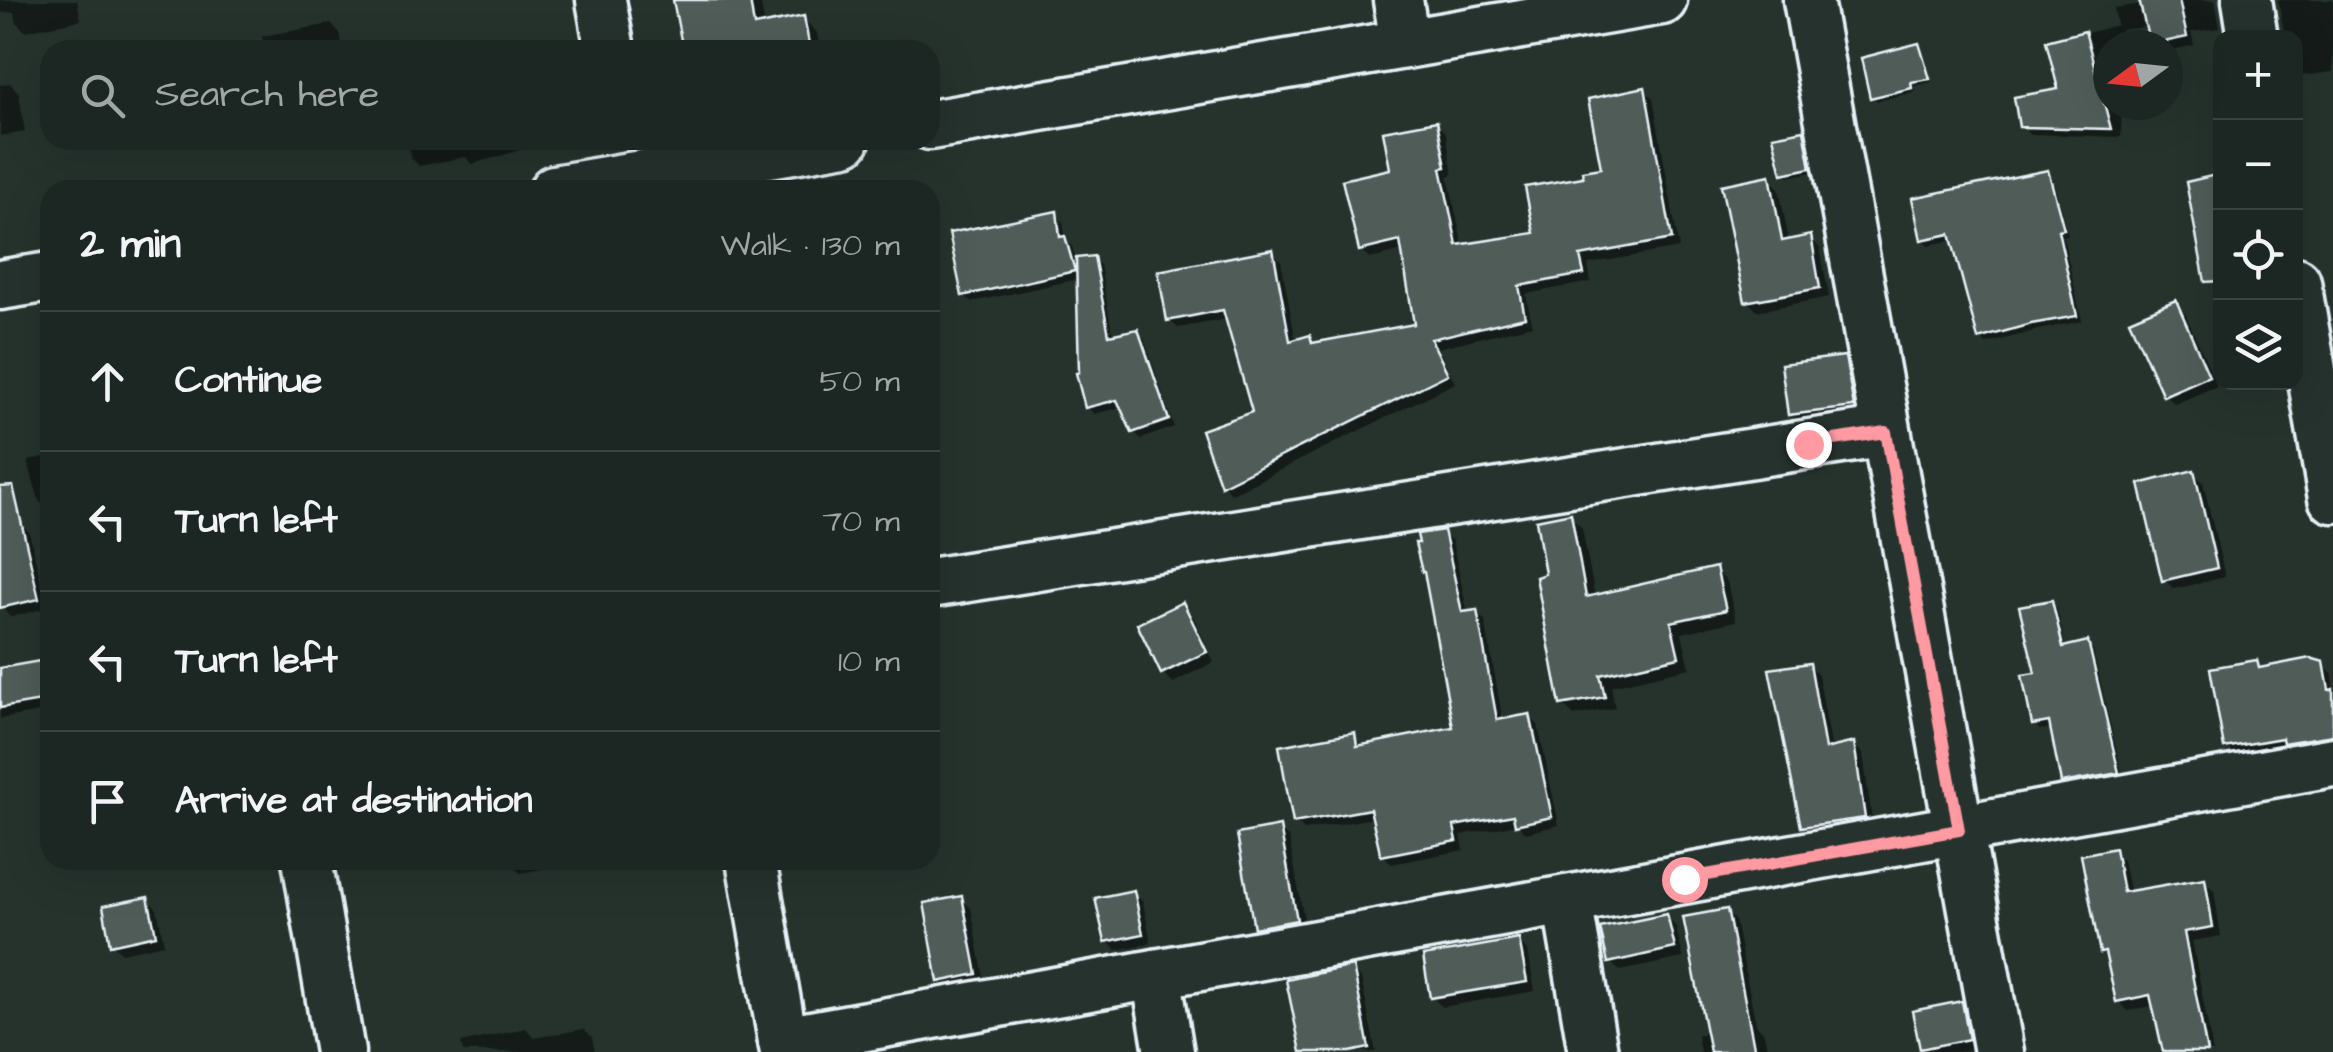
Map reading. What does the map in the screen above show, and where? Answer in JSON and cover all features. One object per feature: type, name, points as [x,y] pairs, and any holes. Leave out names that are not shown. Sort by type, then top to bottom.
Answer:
[{"type":"street","points":[[601,0],[608,40]]},
{"type":"street","points":[[940,124],[1401,22],[1662,0]]},
{"type":"street","points":[[1808,0],[1999,1052]]},
{"type":"street","points":[[2246,0],[2252,30]]},
{"type":"street","points":[[590,180],[630,169],[771,150]]},
{"type":"street","points":[[0,285],[40,278]]},
{"type":"street","points":[[2301,300],[2323,385],[2333,498]]},
{"type":"street","points":[[940,580],[1886,432]]},
{"type":"street","points":[[753,870],[784,1046],[1156,974],[2333,762]]},
{"type":"street","points":[[308,870],[340,1052]]},
{"type":"street","points":[[1566,900],[1593,1052]]},
{"type":"street","points":[[1156,974],[1169,1052]]},
{"type":"building","points":[[673,0],[750,0],[754,26],[804,16],[808,40],[681,40]]},
{"type":"building","points":[[2139,0],[2179,0],[2187,37],[2183,38],[2183,30],[2146,30]]},
{"type":"building","points":[[2085,31],[2093,61],[2093,120],[2109,120],[2111,129],[2019,127],[2014,97],[2058,89],[2046,41]]},
{"type":"building","points":[[1919,43],[1930,79],[1911,82],[1912,88],[1870,98],[1861,58]]},
{"type":"building","points":[[1645,87],[1672,239],[1580,256],[1584,274],[1519,286],[1525,317],[1431,339],[1448,374],[1221,486],[1201,430],[1252,412],[1223,310],[1167,321],[1158,271],[1273,249],[1290,341],[1310,335],[1312,343],[1414,324],[1400,241],[1359,251],[1342,180],[1390,169],[1383,131],[1437,121],[1446,167],[1441,168],[1457,245],[1534,233],[1525,187],[1583,177],[1582,171],[1601,168],[1588,99]]},
{"type":"building","points":[[1804,130],[1811,168],[1782,174],[1773,136]]},
{"type":"building","points":[[2048,170],[2064,229],[2058,230],[2077,316],[1978,339],[1950,234],[1921,240],[1912,198]]},
{"type":"building","points":[[1770,175],[1782,241],[1811,235],[1820,288],[1745,302],[1721,185]]},
{"type":"building","points":[[2213,176],[2213,281],[2205,282],[2186,182]]},
{"type":"building","points":[[1057,211],[1060,237],[1065,236],[1075,271],[962,296],[949,233]]},
{"type":"building","points":[[1094,256],[1109,335],[1138,329],[1169,420],[1132,433],[1117,400],[1085,408],[1076,373],[1076,258]]},
{"type":"building","points":[[2176,300],[2209,376],[2163,396],[2129,320]]},
{"type":"building","points":[[1845,356],[1854,407],[1788,415],[1781,364]]},
{"type":"building","points":[[2194,470],[2217,568],[2162,581],[2139,484]]},
{"type":"building","points":[[13,486],[39,599],[0,608],[0,487]]},
{"type":"building","points":[[1571,513],[1586,597],[1716,567],[1726,610],[1671,622],[1679,657],[1600,675],[1605,697],[1560,705],[1536,577],[1545,574],[1536,520]]},
{"type":"building","points":[[1444,530],[1462,612],[1477,610],[1497,720],[1530,714],[1552,817],[1515,825],[1513,815],[1454,826],[1457,841],[1381,856],[1370,809],[1293,823],[1279,746],[1355,732],[1357,746],[1453,727],[1415,543],[1419,543],[1417,534]]},
{"type":"building","points":[[2052,600],[2063,647],[2088,641],[2119,773],[2061,783],[2049,722],[2032,725],[2022,675],[2035,673],[2019,606]]},
{"type":"building","points":[[1183,602],[1207,652],[1161,674],[1137,624]]},
{"type":"building","points":[[2310,658],[2324,662],[2329,690],[2333,689],[2333,735],[2283,743],[2282,738],[2224,748],[2210,668],[2257,660],[2259,668]]},
{"type":"building","points":[[40,661],[40,701],[0,708],[0,668]]},
{"type":"building","points":[[1810,663],[1825,749],[1854,742],[1865,818],[1801,827],[1769,669]]},
{"type":"building","points":[[1280,826],[1297,920],[1254,928],[1237,834]]},
{"type":"building","points":[[2115,848],[2123,892],[2205,878],[2213,927],[2184,932],[2207,1052],[2163,1052],[2150,995],[2116,1002],[2105,952],[2100,953],[2081,855]]},
{"type":"building","points":[[1134,890],[1143,934],[1105,942],[1095,898]]},
{"type":"building","points":[[962,896],[977,974],[938,982],[924,903]]},
{"type":"building","points":[[148,897],[156,935],[110,945],[103,906]]},
{"type":"building","points":[[1727,909],[1755,1052],[1710,1052],[1683,917]]},
{"type":"building","points":[[1667,914],[1675,948],[1608,963],[1600,928]]},
{"type":"building","points":[[1519,939],[1527,982],[1430,998],[1423,956]]},
{"type":"building","points":[[1353,966],[1369,1048],[1301,1052],[1286,980]]},
{"type":"building","points":[[1962,1001],[1969,1039],[1920,1049],[1912,1011]]},
{"type":"route","points":[[1684,879],[1959,830],[1886,432],[1808,444]]}]
